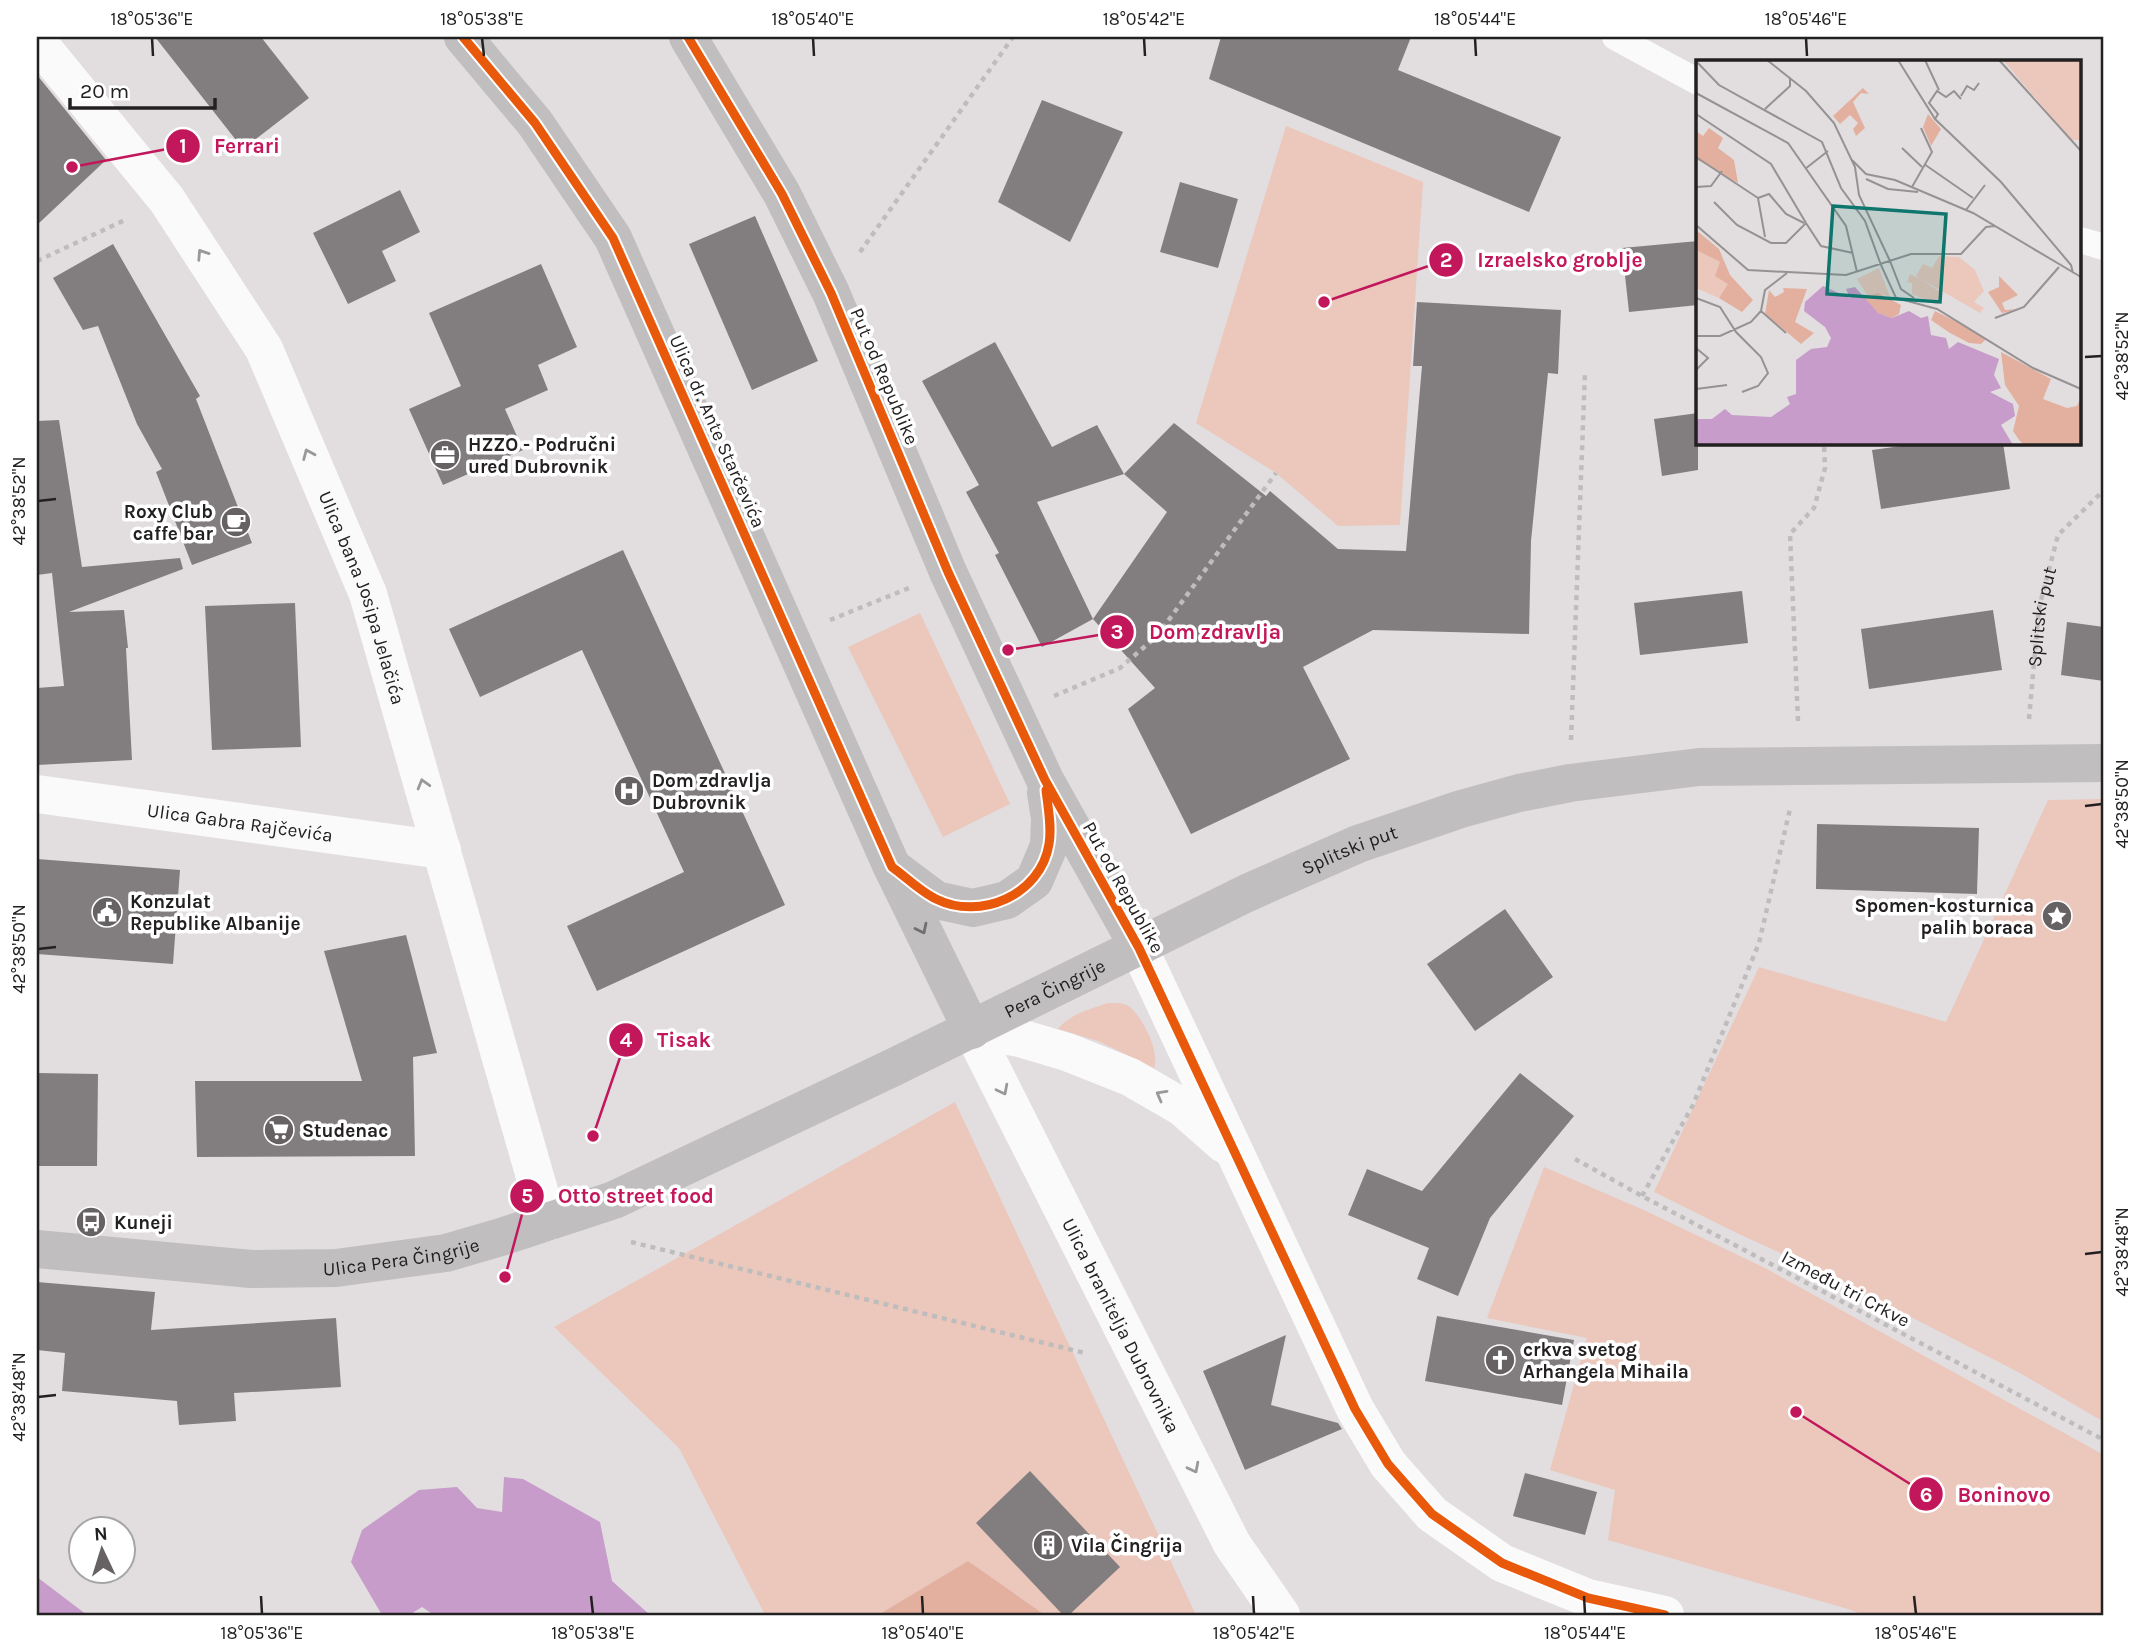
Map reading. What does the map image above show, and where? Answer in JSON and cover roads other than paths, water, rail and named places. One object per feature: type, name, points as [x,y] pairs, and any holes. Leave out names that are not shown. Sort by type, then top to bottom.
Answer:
[{"type":"main road","name":"Ulica dr. Ante Starčevića","points":[[463,37],[535,123],[613,238],[892,867],[972,1030]]},
{"type":"main road","name":"Put od Republike","points":[[688,37],[782,194],[831,293],[948,572],[1045,780],[1139,948]]},
{"type":"main road","name":"Splitski put","points":[[1139,948],[1247,892],[1358,844],[1461,809],[1519,793],[1570,783],[1699,766],[2104,764]]},
{"type":"main road","points":[[892,867],[936,900],[973,908],[1007,900],[1034,881],[1049,846],[1050,818],[1045,780]]},
{"type":"main road","name":"Pera Čingrije","points":[[972,1030],[1139,948]]},
{"type":"main road","name":"Ulica Pera Čingrije","points":[[37,1249],[251,1269],[336,1268],[446,1253],[614,1200],[972,1030]]},
{"type":"street","name":"Ulica bana Josipa Jelačića","points":[[37,41],[167,200],[264,349],[368,594],[548,1222]]},
{"type":"street","name":"Ulica Gabra Rajčevića","points":[[37,794],[442,850]]},
{"type":"street","name":"Put od Republike","points":[[1139,948],[1355,1409],[1388,1464],[1432,1514],[1503,1563],[1588,1598],[1665,1615]]},
{"type":"street","points":[[972,1030],[1020,1038],[1055,1048],[1130,1077],[1182,1107],[1234,1152]]},
{"type":"street","name":"Ulica branitelja Dubrovnika","points":[[972,1030],[1232,1544],[1281,1615]]},
{"type":"lane","points":[[1615,37],[1696,81]]},
{"type":"lane","points":[[2082,241],[2104,247]]},
{"type":"place","name":"Ferrari","points":[[72,167]]},
{"type":"place","name":"Izraelsko groblje","points":[[1324,302]]},
{"type":"place","name":"HZZO - Područni ured Dubrovnik","points":[[445,455]]},
{"type":"place","name":"Roxy Club caffe bar","points":[[236,522]]},
{"type":"place","name":"Dom zdravlja","points":[[1008,650]]},
{"type":"place","name":"Dom zdravlja Dubrovnik","points":[[629,791]]},
{"type":"place","name":"Konzulat Republike Albanije","points":[[107,912]]},
{"type":"place","name":"Spomen-kosturnica palih boraca","points":[[2057,916]]},
{"type":"place","name":"Studenac","points":[[279,1130]]},
{"type":"place","name":"Tisak","points":[[593,1136]]},
{"type":"place","name":"Kuneji","points":[[91,1222]]},
{"type":"place","name":"Otto street food","points":[[505,1277]]},
{"type":"place","name":"crkva svetog Arhangela Mihaila","points":[[1500,1360]]},
{"type":"place","name":"Boninovo","points":[[1796,1412]]},
{"type":"place","name":"Vila Čingrija","points":[[1048,1545]]}]
